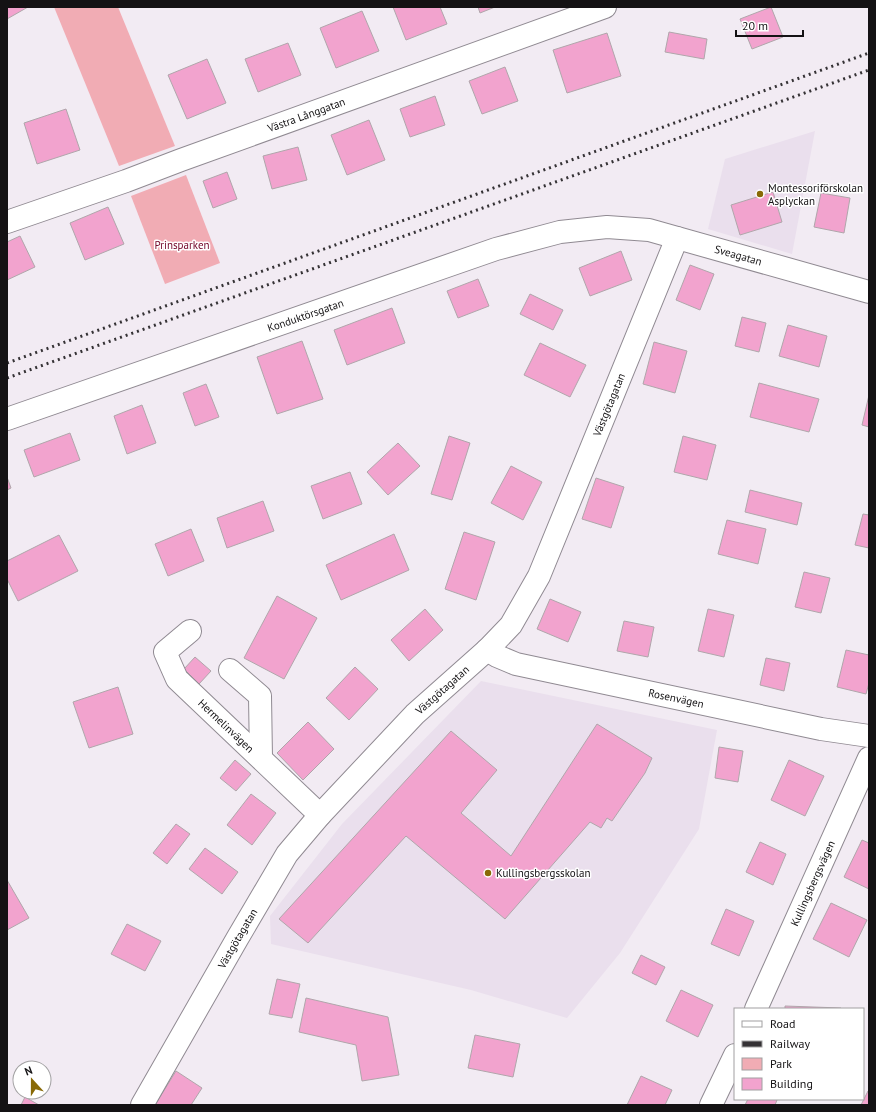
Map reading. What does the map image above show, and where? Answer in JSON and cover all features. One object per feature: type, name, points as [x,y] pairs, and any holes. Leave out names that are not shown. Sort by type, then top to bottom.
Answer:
[{"type":"street","name":"Västra Långgatan","points":[[7,222],[126,181],[605,7]]},
{"type":"street","name":"Sveagatan","points":[[607,227],[649,230],[869,292]]},
{"type":"street","name":"Konduktörsgatan","points":[[7,419],[496,249],[560,232],[607,227]]},
{"type":"street","name":"Västgötagatan","points":[[142,1105],[287,854],[320,815],[415,714],[487,650],[511,625],[539,576],[678,238]]},
{"type":"street","name":"Hermelinvägen","points":[[190,630],[165,652],[177,678],[320,815]]},
{"type":"street","name":"Rosenvägen","points":[[487,650],[516,664],[821,729],[869,736]]},
{"type":"street","points":[[230,670],[260,696],[261,758]]},
{"type":"street","name":"Kullingsbergsvägen","points":[[756,1008],[869,758]]},
{"type":"street","points":[[711,1105],[734,1057]]},
{"type":"shaded area","name":"Montessoriförskolan Asplyckan","points":[[815,131],[792,254],[708,229],[725,159]]},
{"type":"shaded area","name":"Kullingsbergsskolan","points":[[481,681],[717,730],[699,829],[620,953],[567,1018],[471,990],[271,944],[270,916],[342,824]]},
{"type":"green space","points":[[54,7],[118,7],[175,146],[119,166]]},
{"type":"green space","name":"Prinsparken","points":[[186,175],[220,263],[165,284],[131,196]]},
{"type":"building","points":[[7,7],[28,7],[7,19]]},
{"type":"building","points":[[393,7],[440,7],[447,24],[406,40]]},
{"type":"building","points":[[478,7],[495,7],[480,13]]},
{"type":"building","points":[[771,7],[783,37],[752,49],[740,19]]},
{"type":"building","points":[[362,11],[379,51],[336,68],[320,28]]},
{"type":"building","points":[[669,32],[707,39],[704,59],[665,52]]},
{"type":"building","points":[[607,33],[621,76],[567,93],[553,50]]},
{"type":"building","points":[[288,43],[301,75],[258,92],[245,59]]},
{"type":"building","points":[[207,59],[226,103],[187,119],[168,75]]},
{"type":"building","points":[[505,67],[518,101],[482,114],[469,81]]},
{"type":"building","points":[[435,96],[445,125],[410,137],[400,109]]},
{"type":"building","points":[[66,109],[80,150],[37,164],[24,123]]},
{"type":"building","points":[[369,120],[385,160],[347,175],[331,135]]},
{"type":"building","points":[[298,147],[307,180],[272,189],[263,156]]},
{"type":"building","points":[[227,172],[237,199],[213,208],[203,181]]},
{"type":"building","points":[[773,192],[782,222],[740,235],[731,205]]},
{"type":"building","points":[[821,193],[850,198],[844,233],[814,227]]},
{"type":"building","points":[[108,207],[124,244],[85,260],[70,223]]},
{"type":"building","points":[[20,236],[35,267],[7,280],[7,242]]},
{"type":"building","points":[[621,251],[632,280],[590,296],[579,268]]},
{"type":"building","points":[[690,265],[714,274],[700,310],[676,300]]},
{"type":"building","points":[[478,279],[489,306],[458,318],[447,291]]},
{"type":"building","points":[[530,294],[563,310],[553,330],[520,314]]},
{"type":"building","points":[[392,308],[405,343],[347,365],[334,330]]},
{"type":"building","points":[[742,317],[766,323],[759,352],[735,346]]},
{"type":"building","points":[[788,325],[827,336],[819,367],[779,356]]},
{"type":"building","points":[[302,341],[323,399],[277,414],[257,357]]},
{"type":"building","points":[[654,342],[687,351],[675,393],[643,384]]},
{"type":"building","points":[[540,343],[586,365],[570,397],[524,375]]},
{"type":"building","points":[[759,383],[819,399],[809,432],[750,417]]},
{"type":"building","points":[[206,384],[219,417],[195,426],[183,393]]},
{"type":"building","points":[[869,395],[869,427],[862,425]]},
{"type":"building","points":[[142,405],[156,443],[127,454],[114,416]]},
{"type":"building","points":[[70,433],[80,460],[34,477],[24,450]]},
{"type":"building","points":[[449,436],[470,443],[452,500],[431,494]]},
{"type":"building","points":[[683,436],[716,445],[707,480],[674,472]]},
{"type":"building","points":[[398,443],[420,466],[388,495],[367,472]]},
{"type":"building","points":[[511,466],[542,482],[523,520],[491,503]]},
{"type":"building","points":[[350,472],[362,504],[323,519],[311,486]]},
{"type":"building","points":[[7,477],[11,488],[7,490]]},
{"type":"building","points":[[596,478],[624,487],[611,528],[582,519]]},
{"type":"building","points":[[750,490],[802,503],[797,525],[745,512]]},
{"type":"building","points":[[263,501],[274,531],[227,548],[217,518]]},
{"type":"building","points":[[863,514],[869,515],[869,548],[855,545]]},
{"type":"building","points":[[727,520],[766,529],[758,564],[718,554]]},
{"type":"building","points":[[191,529],[204,561],[168,576],[155,544]]},
{"type":"building","points":[[464,532],[495,542],[476,600],[445,589]]},
{"type":"building","points":[[394,534],[409,570],[341,600],[326,565]]},
{"type":"building","points":[[59,535],[78,571],[18,601],[7,579],[7,561]]},
{"type":"building","points":[[804,572],[830,578],[821,613],[795,607]]},
{"type":"building","points":[[277,596],[317,618],[284,679],[244,658]]},
{"type":"building","points":[[550,599],[581,612],[568,642],[537,629]]},
{"type":"building","points":[[425,609],[443,630],[409,661],[391,640]]},
{"type":"building","points":[[708,609],[734,615],[724,657],[698,651]]},
{"type":"building","points":[[624,621],[654,627],[648,657],[617,651]]},
{"type":"building","points":[[846,650],[869,655],[869,683],[866,694],[837,687]]},
{"type":"building","points":[[195,657],[211,671],[199,684],[184,669]]},
{"type":"building","points":[[766,658],[790,663],[784,691],[760,685]]},
{"type":"building","points":[[355,667],[378,689],[349,720],[326,698]]},
{"type":"building","points":[[118,687],[133,734],[89,748],[73,702]]},
{"type":"building","points":[[308,722],[334,749],[303,780],[277,753]]},
{"type":"building","points":[[597,724],[652,758],[645,773],[612,821],[607,818],[601,828],[590,822],[505,919],[406,836],[308,943],[279,919],[451,731],[497,770],[461,813],[511,856]]},
{"type":"building","points":[[719,747],[743,751],[738,782],[715,778]]},
{"type":"building","points":[[235,760],[251,774],[236,791],[220,778]]},
{"type":"building","points":[[789,760],[824,776],[805,816],[771,800]]},
{"type":"building","points":[[251,794],[276,813],[252,845],[227,825]]},
{"type":"building","points":[[176,824],[190,834],[167,864],[153,853]]},
{"type":"building","points":[[862,840],[869,843],[869,889],[844,877]]},
{"type":"building","points":[[760,842],[786,854],[773,885],[746,872]]},
{"type":"building","points":[[205,848],[238,872],[222,894],[189,869]]},
{"type":"building","points":[[7,880],[29,918],[7,930]]},
{"type":"building","points":[[831,903],[867,920],[849,957],[813,939]]},
{"type":"building","points":[[726,909],[754,921],[739,956],[711,944]]},
{"type":"building","points":[[127,924],[161,941],[145,971],[111,954]]},
{"type":"building","points":[[641,955],[665,967],[656,985],[632,973]]},
{"type":"building","points":[[277,979],[300,984],[292,1018],[269,1014]]},
{"type":"building","points":[[681,990],[713,1005],[698,1037],[666,1021]]},
{"type":"building","points":[[306,998],[388,1017],[399,1075],[362,1081],[356,1045],[299,1032]]},
{"type":"building","points":[[785,1006],[841,1008],[785,1008]]},
{"type":"building","points":[[475,1035],[520,1044],[513,1077],[468,1068]]},
{"type":"building","points":[[176,1071],[202,1088],[191,1105],[155,1105]]},
{"type":"building","points":[[641,1076],[672,1090],[665,1105],[627,1105]]},
{"type":"building","points":[[869,1091],[869,1105],[861,1105]]},
{"type":"building","points":[[24,1100],[30,1100],[39,1105],[21,1105]]},
{"type":"building","points":[[748,1100],[777,1100],[775,1105],[745,1105]]},
{"type":"railway","points":[[7,363],[869,53]]},
{"type":"railway","points":[[7,378],[869,70]]},
{"type":"place","name":"Montessoriförskolan Asplyckan","points":[[760,194]]},
{"type":"place","name":"Kullingsbergsskolan","points":[[488,873]]}]
